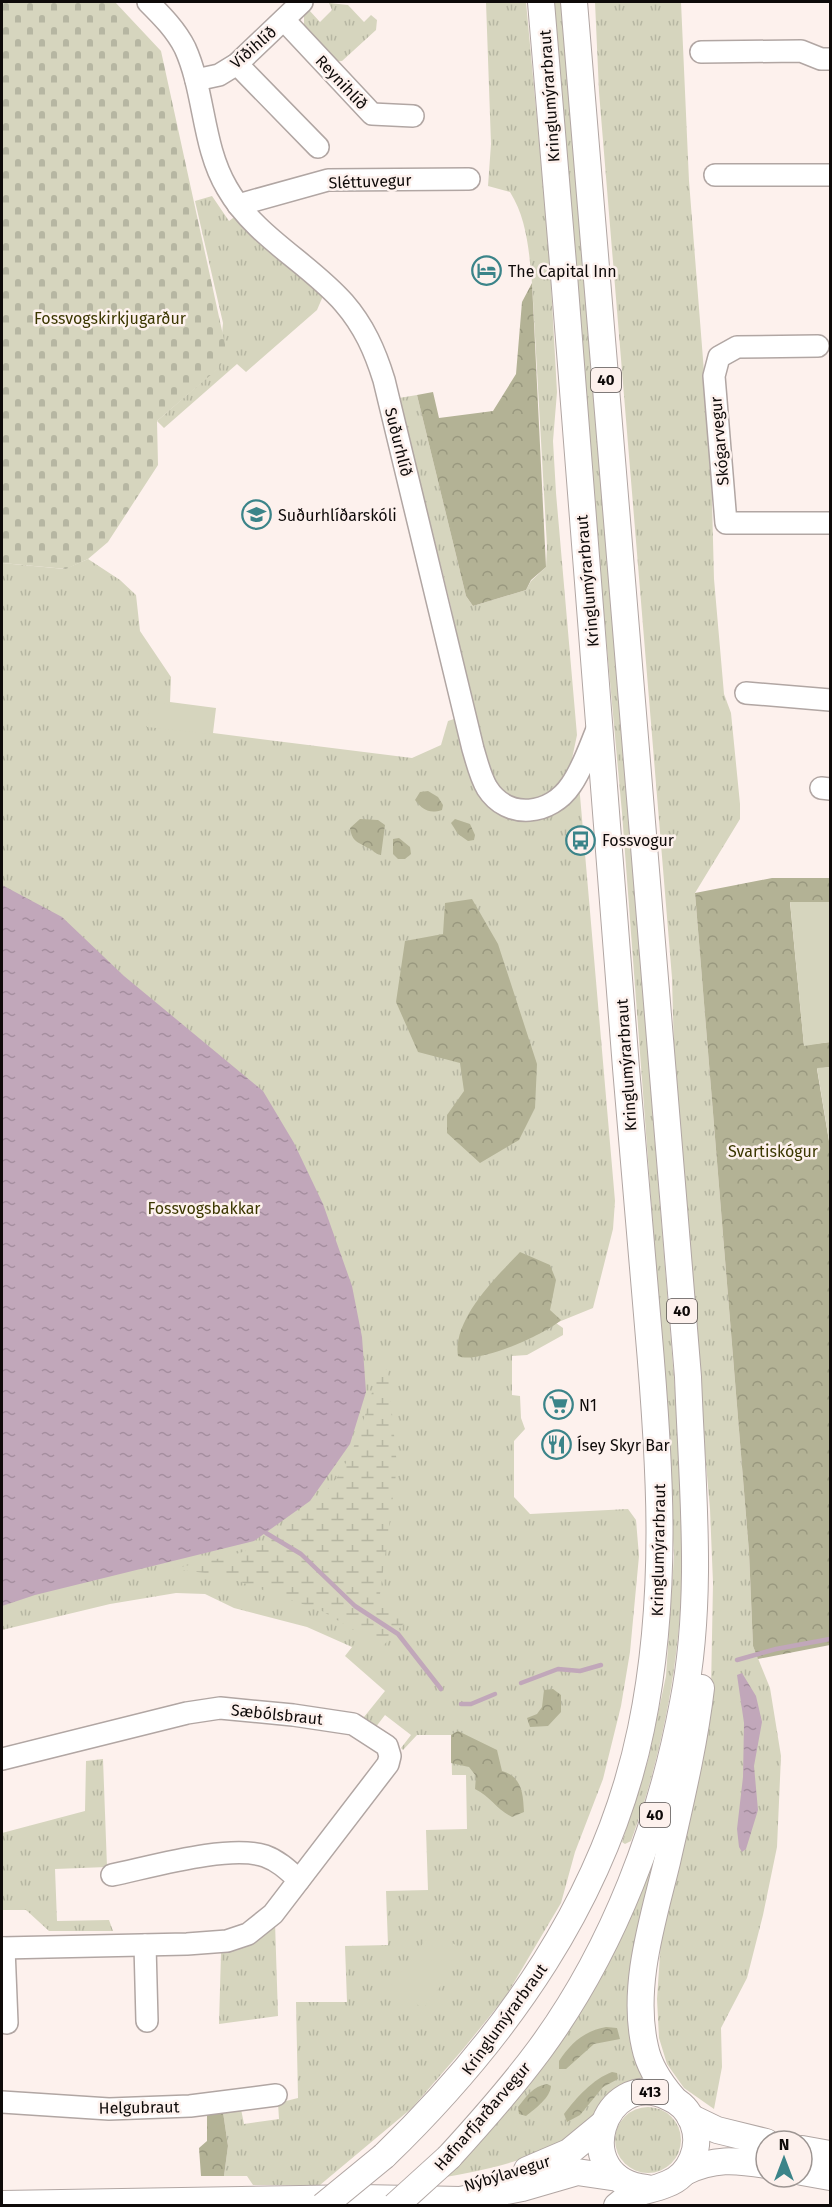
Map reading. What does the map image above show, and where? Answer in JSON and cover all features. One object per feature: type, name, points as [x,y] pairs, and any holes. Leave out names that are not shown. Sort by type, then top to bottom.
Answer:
[{"type":"main road","points":[[536,2],[545,44]]},
{"type":"main road","name":"Kringlumýrarbraut","points":[[323,2205],[384,2156],[458,2080],[536,1979],[594,1873],[613,1825],[640,1734],[654,1653],[660,1587],[659,1450],[598,727],[542,2]]},
{"type":"main road","name":"Kringlumýrarbraut","points":[[540,2048],[582,1984],[604,1940],[633,1878],[655,1816],[683,1703],[695,1557],[688,1377],[574,2]]},
{"type":"main road","points":[[585,130],[588,2]]},
{"type":"main road","points":[[672,2098],[649,2061],[642,2029],[641,2000],[656,1910],[694,1742],[704,1668],[705,1593],[695,1557]]},
{"type":"main road","name":"Hafnarfjarðarvegur","points":[[395,2205],[449,2157],[503,2096],[540,2048]]},
{"type":"main road","name":"413","points":[[603,2124],[619,2102],[636,2093],[655,2092],[672,2098],[690,2117],[717,2130],[754,2139]]},
{"type":"main road","points":[[685,2172],[693,2157],[696,2141],[690,2117]]},
{"type":"main road","points":[[603,2124],[600,2141],[603,2157],[618,2178]]},
{"type":"main road","name":"Nýbýlavegur","points":[[422,2198],[523,2171],[553,2160],[580,2144],[603,2124]]},
{"type":"main road","points":[[814,2151],[831,2154]]},
{"type":"main road","points":[[617,2205],[646,2188],[667,2184],[685,2172],[719,2159],[754,2163]]},
{"type":"main road","name":"Nýbýlavegur","points":[[422,2198],[460,2200],[494,2195],[577,2172],[618,2178]]},
{"type":"main road","points":[[814,2174],[831,2176]]},
{"type":"main road","name":"413","points":[[618,2178],[634,2186],[646,2188]]},
{"type":"main road","name":"413","points":[[2,2204],[422,2198]]},
{"type":"street","name":"Suðurhlíð","points":[[148,2],[175,30],[187,55],[196,80],[217,168],[238,205],[251,221],[344,302],[370,342],[384,380],[482,778],[494,797],[504,805],[527,812],[540,810],[561,797],[579,770],[598,727]]},
{"type":"street","name":"Víðihlíð","points":[[196,80],[219,75],[237,64],[302,2]]},
{"type":"street","name":"Reynihlíð","points":[[284,20],[372,114],[413,116]]},
{"type":"street","points":[[701,52],[801,51],[822,59],[831,59]]},
{"type":"street","points":[[237,64],[318,147]]},
{"type":"street","points":[[715,175],[831,175]]},
{"type":"street","name":"Sléttuvegur","points":[[238,205],[328,180],[469,179]]},
{"type":"street","name":"Skógarvegur","points":[[818,346],[737,347],[719,357],[714,376],[726,523],[831,523]]},
{"type":"street","points":[[746,693],[831,700]]},
{"type":"street","name":"Sæbólsbraut","points":[[2,1759],[203,1710],[234,1709],[353,1724],[387,1746],[390,1760],[273,1914],[248,1934],[216,1942],[3,1948],[7,2024]]},
{"type":"street","points":[[112,1875],[223,1854],[253,1854],[279,1863],[299,1880]]},
{"type":"street","points":[[145,1945],[147,2021]]},
{"type":"street","name":"Helgubraut","points":[[2,2102],[109,2109],[190,2106],[276,2096]]},
{"type":"green space","name":"Fossvogskirkjugarður","points":[[2,2],[115,2],[161,51],[226,349],[220,367],[157,421],[158,465],[108,542],[88,559],[66,569],[2,563]]},
{"type":"green space","points":[[486,2],[526,2],[549,248],[557,392],[553,441],[577,735],[569,773],[549,796],[528,803],[504,796],[489,777],[461,660],[451,607],[399,398],[417,395],[466,596],[473,606],[526,590],[531,581],[546,567],[547,546],[532,283],[526,236],[516,202],[510,192],[488,186],[491,144]]},
{"type":"green space","points":[[552,2],[563,2],[683,1497],[683,1555],[674,1670],[650,1784],[631,1841],[625,1844],[622,1842],[648,1760],[666,1676],[674,1556],[658,1293],[622,813],[581,363],[571,203]]},
{"type":"green space","points":[[595,2],[681,2],[689,181],[711,461],[714,579],[724,694],[731,713],[740,804],[740,819],[695,893],[749,1552],[753,1646],[770,1688],[781,1756],[777,1847],[747,1978],[721,2028],[722,2067],[714,2109],[684,2088],[667,2064],[659,2038],[657,1999],[662,1924],[711,1690],[713,1583],[710,1509],[676,1127],[672,978],[599,92]]},
{"type":"green space","points":[[329,3],[348,5],[364,22],[371,15],[377,20],[376,30],[342,61],[330,62],[304,34],[304,15],[309,10],[320,22],[332,10]]},
{"type":"green space","points":[[212,196],[229,221],[237,215],[323,296],[317,310],[246,372],[237,364],[164,428],[157,421],[219,367],[223,323],[195,201]]},
{"type":"green space","points":[[532,283],[546,567],[531,580],[526,590],[473,606],[466,596],[417,395],[433,392],[439,418],[493,411],[516,374],[522,302]]},
{"type":"green space","points":[[88,559],[120,580],[136,595],[140,631],[171,677],[170,702],[216,708],[213,733],[412,758],[441,745],[448,721],[460,717],[500,811],[579,784],[615,1201],[613,1229],[593,1308],[556,1323],[563,1328],[563,1335],[527,1355],[512,1356],[512,1395],[520,1396],[521,1418],[525,1429],[514,1441],[514,1497],[530,1514],[628,1509],[636,1520],[639,1556],[630,1652],[621,1706],[603,1779],[575,1852],[561,1903],[506,1996],[412,2108],[320,2185],[253,2185],[247,2176],[224,2176],[228,2146],[223,2112],[241,2109],[244,2124],[279,2119],[278,2103],[298,2098],[296,2002],[347,2002],[345,1946],[388,1945],[386,1891],[428,1890],[426,1830],[467,1829],[466,1775],[452,1775],[451,1735],[417,1735],[403,1750],[401,1748],[411,1735],[385,1715],[375,1728],[365,1723],[364,1717],[385,1691],[345,1656],[352,1647],[307,1627],[234,1608],[205,1594],[176,1593],[110,1604],[2,1630],[2,563],[65,569]]},
{"type":"green space","points":[[149,702],[213,709],[211,734],[147,727]]},
{"type":"green space","points":[[428,791],[438,797],[443,805],[442,810],[433,812],[427,810],[415,800],[420,792]]},
{"type":"green space","points":[[360,819],[378,820],[385,825],[381,855],[358,843],[352,836],[350,828]]},
{"type":"green space","points":[[455,819],[470,824],[475,835],[474,840],[468,841],[458,834],[451,823]]},
{"type":"green space","points":[[399,838],[410,847],[411,854],[405,859],[398,859],[393,854],[393,839]]},
{"type":"green space","name":"Svartiskógur","points":[[772,878],[830,878],[830,902],[790,902],[804,1045],[830,1042],[830,1067],[817,1069],[830,1147],[830,1645],[758,1659],[753,1646],[749,1552],[695,893]]},
{"type":"green space","points":[[472,899],[498,944],[537,1064],[535,1108],[519,1140],[480,1163],[447,1133],[447,1115],[464,1091],[460,1063],[418,1052],[396,1002],[405,941],[443,934],[445,903]]},
{"type":"green space","points":[[790,902],[830,902],[830,1042],[804,1046]]},
{"type":"green space","points":[[830,1067],[830,1147],[817,1068]]},
{"type":"green space","points":[[520,1252],[550,1265],[556,1280],[550,1310],[561,1320],[541,1333],[511,1347],[480,1356],[467,1358],[458,1356],[458,1342],[469,1314],[489,1286]]},
{"type":"green space","points":[[381,1365],[388,1371],[397,1466],[380,1594],[405,1622],[382,1647],[322,1611],[221,1575],[173,1569],[254,1548],[276,1535],[313,1504],[333,1482],[347,1461],[359,1434]]},
{"type":"green space","points":[[553,1689],[561,1695],[561,1712],[548,1726],[530,1727],[527,1718],[537,1714],[542,1707],[544,1690]]},
{"type":"green space","points":[[458,1731],[497,1750],[502,1771],[514,1777],[520,1787],[524,1812],[512,1817],[506,1814],[475,1789],[476,1776],[469,1767],[451,1763],[451,1735]]},
{"type":"green space","points":[[103,1759],[107,1867],[55,1869],[57,1921],[109,1920],[113,1931],[49,1931],[26,1910],[2,1910],[2,1833],[85,1811],[86,1761]]},
{"type":"green space","points":[[654,1860],[660,1860],[645,2080],[619,2089],[586,2123],[561,2141],[545,2149],[528,2157],[493,2167],[440,2178],[598,1980]]},
{"type":"green space","points":[[275,1922],[278,2016],[219,2024],[221,1953],[238,1950]]},
{"type":"green space","points":[[434,1929],[466,1953],[423,2009],[391,1985]]},
{"type":"green space","points":[[606,2027],[617,2028],[620,2039],[594,2044],[566,2069],[559,2069],[559,2061],[573,2043],[591,2031]]},
{"type":"green space","points":[[612,2072],[617,2073],[618,2079],[603,2087],[580,2115],[567,2122],[564,2114],[574,2102],[592,2084]]},
{"type":"green space","points":[[547,2084],[551,2086],[550,2090],[542,2102],[526,2116],[519,2114],[518,2107],[527,2096],[538,2087]]},
{"type":"green space","points":[[648,2107],[661,2109],[676,2122],[681,2140],[679,2153],[666,2168],[648,2173],[635,2171],[620,2158],[615,2140],[617,2127],[630,2112]]},
{"type":"green space","points":[[207,2112],[223,2112],[228,2146],[224,2176],[201,2176],[199,2148],[207,2141]]},
{"type":"water","name":"Fossvogsbakkar","points":[[2,885],[62,917],[124,976],[263,1091],[294,1143],[323,1204],[352,1286],[362,1337],[366,1392],[350,1444],[310,1501],[254,1541],[35,1595],[2,1606]]},
{"type":"water","points":[[742,1673],[756,1696],[762,1722],[754,1766],[758,1810],[746,1849],[742,1852],[739,1847],[737,1829],[743,1777],[744,1723],[737,1675]]},
{"type":"waterway","points":[[266,1533],[301,1554],[355,1606],[398,1634],[441,1689]]},
{"type":"waterway","points":[[737,1660],[776,1649],[830,1639]]},
{"type":"waterway","points":[[521,1683],[558,1669],[580,1671],[601,1665]]},
{"type":"waterway","points":[[461,1704],[471,1704],[495,1694]]},
{"type":"place","name":"The Capital Inn","points":[[487,271]]},
{"type":"place","name":"Suðurhlíðarskóli","points":[[257,515]]},
{"type":"place","name":"Fossvogur","points":[[581,840]]},
{"type":"place","name":"N1","points":[[558,1405]]},
{"type":"place","name":"Ísey Skyr Bar","points":[[556,1445]]}]
